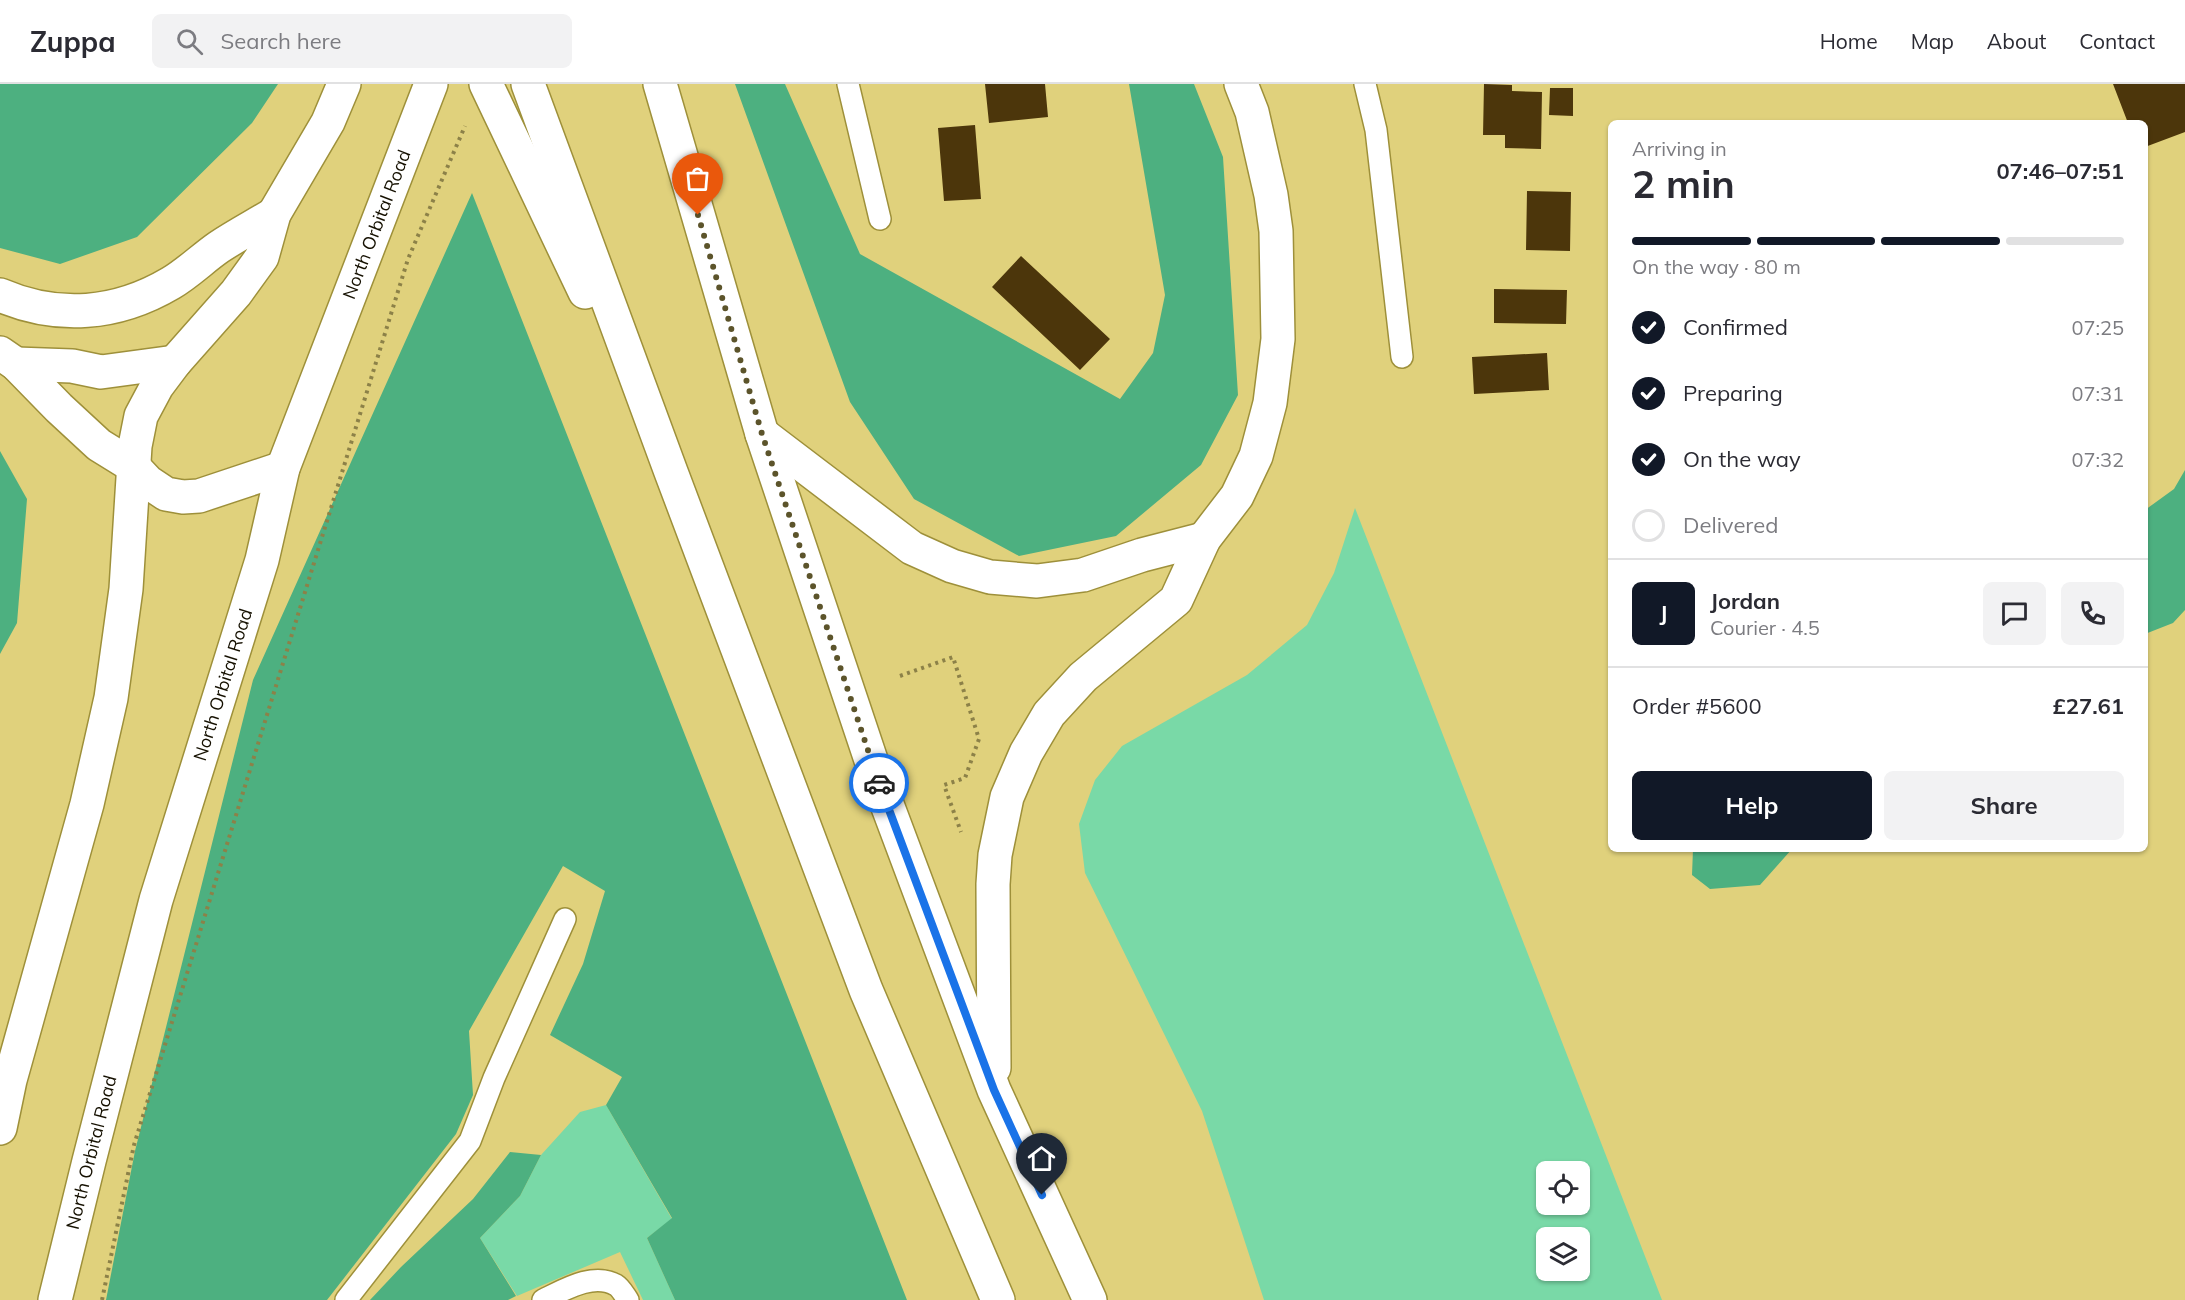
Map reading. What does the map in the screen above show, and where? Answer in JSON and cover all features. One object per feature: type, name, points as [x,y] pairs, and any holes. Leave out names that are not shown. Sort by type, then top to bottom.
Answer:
[{"type":"highway","points":[[0,1128],[10,1080],[87,804],[111,698],[126,589],[135,446],[141,416],[157,386],[175,362],[236,293],[262,257],[274,214],[327,122],[344,84]]},
{"type":"highway","name":"North Orbital Road","points":[[55,1300],[156,900],[262,560],[283,468],[432,84]]},
{"type":"highway","points":[[528,84],[866,990],[998,1300]]},
{"type":"highway","points":[[660,84],[762,434],[876,775],[994,1090],[1090,1300]]},
{"type":"highway","points":[[994,1090],[993,884],[995,855],[1007,797],[1026,753],[1049,714],[1083,677],[1176,600],[1204,539],[1238,496],[1256,456],[1270,403],[1278,339],[1276,231],[1271,195],[1252,112],[1241,84]]},
{"type":"highway","points":[[482,99],[671,472]]},
{"type":"highway","points":[[0,295],[39,307],[82,312],[102,310],[150,295],[173,282],[218,248],[274,214]]},
{"type":"highway","points":[[8,358],[101,372],[175,362]]},
{"type":"highway","points":[[8,358],[99,445],[134,466],[148,483],[166,494],[183,497],[199,496],[283,468]]},
{"type":"highway","points":[[762,434],[912,548],[952,566],[990,577],[1037,581],[1083,575],[1142,555],[1204,539]]},
{"type":"lane","points":[[849,84],[880,219]]},
{"type":"lane","points":[[1365,84],[1376,130],[1402,357]]},
{"type":"lane","points":[[346,1300],[470,1141],[494,1077],[565,920]]},
{"type":"lane","points":[[543,1300],[574,1286],[598,1280],[617,1286],[628,1300]]},
{"type":"path","points":[[102,1300],[134,1144],[408,259],[482,99]]},
{"type":"path","points":[[900,676],[953,657],[979,739],[965,778],[944,785],[964,839]]},
{"type":"green space","points":[[0,84],[278,84],[252,123],[137,237],[60,264],[0,248]]},
{"type":"green space","points":[[735,84],[785,84],[860,254],[1120,399],[1153,353],[1165,295],[1129,84],[1194,84],[1223,157],[1238,395],[1201,465],[1116,536],[1019,556],[914,499],[850,402]]},
{"type":"green space","points":[[472,193],[907,1300],[675,1300],[647,1238],[672,1218],[606,1105],[622,1077],[550,1035],[583,964],[605,891],[563,866],[469,1031],[473,1095],[456,1134],[327,1300],[106,1300],[135,1151],[253,680]]},
{"type":"green space","points":[[0,451],[27,499],[17,623],[0,654]]},
{"type":"green space","points":[[2185,470],[2185,610],[2173,623],[2148,633],[2148,508],[2174,489]]},
{"type":"green space","points":[[1355,508],[1662,1300],[1264,1300],[1202,1111],[1085,873],[1079,824],[1095,780],[1122,746],[1247,675],[1307,625],[1334,573]]},
{"type":"green space","points":[[1693,852],[1789,852],[1760,885],[1710,889],[1692,875]]},
{"type":"green space","points":[[606,1105],[672,1219],[647,1238],[675,1300],[643,1300],[620,1252],[517,1296],[480,1238],[520,1196],[541,1155],[580,1112]]},
{"type":"green space","points":[[510,1152],[541,1155],[520,1196],[480,1238],[516,1296],[508,1300],[370,1300],[401,1267],[473,1199]]},
{"type":"building","points":[[985,84],[1045,84],[1048,117],[989,123]]},
{"type":"building","points":[[1484,84],[1512,85],[1512,91],[1542,92],[1541,149],[1505,148],[1505,135],[1483,135]]},
{"type":"building","points":[[2113,84],[2185,84],[2185,132],[2148,146],[2148,120],[2127,120]]},
{"type":"building","points":[[1550,88],[1573,88],[1573,116],[1549,115]]},
{"type":"building","points":[[975,125],[981,199],[944,201],[938,128]]},
{"type":"building","points":[[1527,191],[1571,192],[1570,251],[1526,250]]},
{"type":"building","points":[[1021,256],[1110,339],[1080,370],[992,287]]},
{"type":"building","points":[[1494,289],[1567,290],[1566,324],[1494,323]]},
{"type":"building","points":[[1547,353],[1549,390],[1474,394],[1472,357]]},
{"type":"way so far","points":[[698,215],[762,434],[879,783]]},
{"type":"route","points":[[879,783],[994,1090],[1042,1195]]}]
